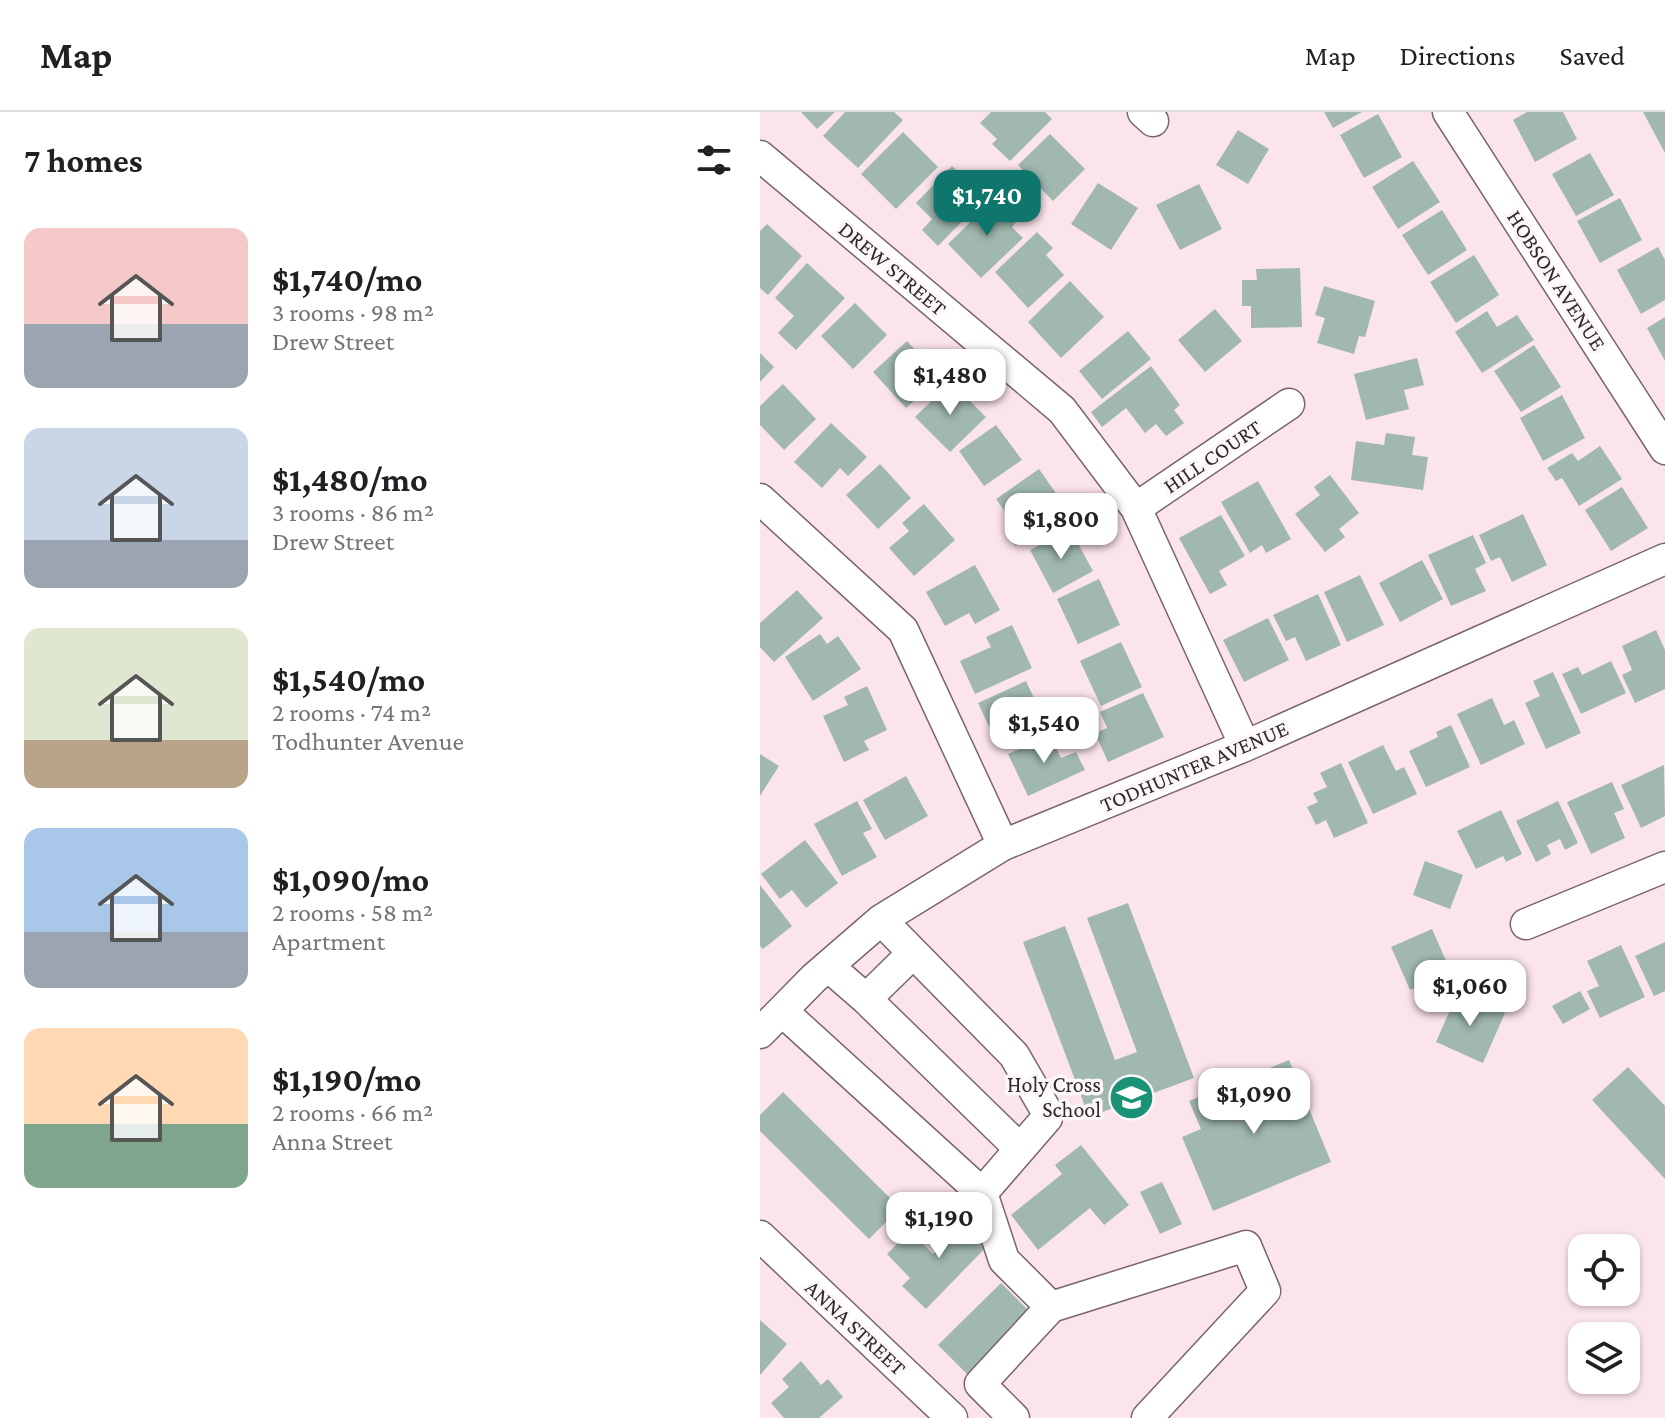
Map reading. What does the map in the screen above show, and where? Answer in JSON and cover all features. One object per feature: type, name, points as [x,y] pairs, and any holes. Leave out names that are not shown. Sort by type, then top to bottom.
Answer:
[{"type":"street","name":"HOBSON AVENUE","points":[[1448,112],[1665,449]]},
{"type":"street","name":"DREW STREET","points":[[760,156],[1062,410],[1136,508],[1245,746]]},
{"type":"street","name":"HILL COURT","points":[[1136,508],[1289,404]]},
{"type":"street","points":[[760,499],[903,630],[1003,845]]},
{"type":"street","name":"TODHUNTER AVENUE","points":[[760,1033],[828,966],[881,920],[1003,845],[1245,746],[1665,559]]},
{"type":"street","points":[[1526,924],[1665,867]]},
{"type":"street","points":[[881,920],[1014,1055],[1047,1112],[1047,1118],[982,1193]]},
{"type":"street","points":[[866,999],[912,954]]},
{"type":"street","points":[[828,966],[1020,1149]]},
{"type":"street","points":[[782,1011],[982,1193],[1004,1260],[1051,1307]]},
{"type":"street","name":"ANNA STREET","points":[[760,1236],[952,1418]]},
{"type":"street","points":[[1014,1418],[980,1384],[1051,1307],[1246,1246],[1265,1291],[1147,1418]]},
{"type":"building","points":[[801,112],[835,112],[817,129]]},
{"type":"building","points":[[845,112],[894,112],[903,120],[858,168],[823,136]]},
{"type":"building","points":[[991,112],[1045,112],[1052,119],[1010,161],[992,144],[997,139],[980,123]]},
{"type":"building","points":[[1324,112],[1362,112],[1333,128]]},
{"type":"building","points":[[1527,112],[1563,112],[1577,139],[1535,162],[1513,120]]},
{"type":"building","points":[[1643,112],[1665,112],[1665,153]]},
{"type":"building","points":[[1378,114],[1402,157],[1364,178],[1340,135]]},
{"type":"building","points":[[1238,130],[1269,149],[1248,184],[1216,165]]},
{"type":"building","points":[[903,132],[938,167],[896,209],[861,174]]},
{"type":"building","points":[[1050,134],[1085,169],[1053,201],[1018,165]]},
{"type":"building","points":[[1590,153],[1614,195],[1576,216],[1552,174]]},
{"type":"building","points":[[1413,161],[1440,202],[1398,229],[1372,187]]},
{"type":"building","points":[[952,166],[985,198],[938,246],[922,230],[932,219],[916,203]]},
{"type":"building","points":[[1098,183],[1138,208],[1111,250],[1071,224]]},
{"type":"building","points":[[1199,184],[1222,229],[1180,250],[1156,205]]},
{"type":"building","points":[[996,197],[1018,220],[1012,227],[1023,238],[981,278],[948,244]]},
{"type":"building","points":[[1620,198],[1642,240],[1600,263],[1577,221]]},
{"type":"building","points":[[1442,210],[1467,250],[1428,275],[1402,235]]},
{"type":"building","points":[[767,224],[802,256],[768,295],[760,288],[760,231]]},
{"type":"building","points":[[1037,232],[1053,248],[1046,255],[1064,275],[1028,308],[995,272]]},
{"type":"building","points":[[1658,247],[1665,260],[1665,300],[1641,314],[1617,270]]},
{"type":"building","points":[[1474,255],[1499,295],[1456,323],[1430,282]]},
{"type":"building","points":[[807,263],[845,298],[796,350],[778,333],[794,316],[775,298]]},
{"type":"building","points":[[1300,268],[1302,327],[1251,328],[1251,306],[1242,306],[1242,280],[1257,280],[1256,269]]},
{"type":"building","points":[[1070,281],[1104,317],[1061,358],[1028,322]]},
{"type":"building","points":[[1324,286],[1375,301],[1365,337],[1359,336],[1354,354],[1317,343],[1325,318],[1315,315]]},
{"type":"building","points":[[855,303],[887,335],[853,369],[821,336]]},
{"type":"building","points":[[1215,309],[1242,341],[1205,372],[1178,340]]},
{"type":"building","points":[[1487,311],[1497,327],[1517,315],[1534,340],[1482,373],[1455,332]]},
{"type":"building","points":[[1665,317],[1665,361],[1647,328]]},
{"type":"building","points":[[1128,331],[1151,359],[1102,399],[1079,371]]},
{"type":"building","points":[[907,341],[940,377],[906,408],[873,372]]},
{"type":"building","points":[[1534,345],[1561,387],[1521,412],[1494,371]]},
{"type":"building","points":[[760,353],[774,367],[760,382]]},
{"type":"building","points":[[1417,358],[1424,385],[1404,390],[1409,409],[1366,420],[1354,374]]},
{"type":"building","points":[[1151,366],[1180,405],[1174,410],[1184,423],[1166,436],[1156,424],[1145,433],[1126,408],[1102,427],[1091,412]]},
{"type":"building","points":[[951,382],[986,417],[950,452],[915,417]]},
{"type":"building","points":[[783,384],[816,419],[784,450],[760,425],[760,406]]},
{"type":"building","points":[[1562,395],[1585,438],[1543,461],[1520,418]]},
{"type":"building","points":[[831,423],[867,457],[848,476],[840,468],[822,488],[794,462]]},
{"type":"building","points":[[996,425],[1022,460],[984,486],[959,451]]},
{"type":"building","points":[[1386,433],[1415,437],[1412,455],[1428,457],[1423,490],[1351,480],[1356,441],[1384,445]]},
{"type":"building","points":[[1600,446],[1622,479],[1579,506],[1562,478],[1556,481],[1547,468],[1572,453],[1578,461]]},
{"type":"building","points":[[880,464],[911,498],[878,529],[846,495]]},
{"type":"building","points":[[1039,469],[1067,509],[1016,546],[1006,532],[1015,525],[996,499]]},
{"type":"building","points":[[1330,475],[1359,513],[1339,529],[1345,537],[1325,552],[1295,514],[1320,495],[1314,487]]},
{"type":"building","points":[[1258,481],[1291,539],[1266,553],[1262,545],[1250,553],[1221,502]]},
{"type":"building","points":[[1622,487],[1648,528],[1611,551],[1585,510]]},
{"type":"building","points":[[924,504],[955,540],[914,576],[889,548],[909,531],[902,523]]},
{"type":"building","points":[[1523,514],[1547,565],[1512,582],[1500,557],[1491,561],[1479,535]]},
{"type":"building","points":[[1221,515],[1245,556],[1219,571],[1227,585],[1210,594],[1179,538]]},
{"type":"building","points":[[1070,529],[1093,571],[1053,593],[1030,550]]},
{"type":"building","points":[[1473,535],[1486,563],[1475,569],[1486,591],[1451,606],[1428,555]]},
{"type":"building","points":[[1422,560],[1443,599],[1400,622],[1379,583]]},
{"type":"building","points":[[975,565],[1000,610],[975,624],[969,613],[945,626],[926,592]]},
{"type":"building","points":[[1360,575],[1384,625],[1347,642],[1324,592]]},
{"type":"building","points":[[1099,579],[1120,625],[1078,644],[1057,599]]},
{"type":"building","points":[[797,590],[823,618],[774,662],[760,647],[760,623]]},
{"type":"building","points":[[1318,594],[1341,645],[1306,661],[1295,637],[1286,641],[1273,615]]},
{"type":"building","points":[[1268,618],[1289,660],[1244,682],[1223,640]]},
{"type":"building","points":[[1012,625],[1032,668],[975,694],[960,661],[991,647],[986,637]]},
{"type":"building","points":[[1656,630],[1665,650],[1665,689],[1635,703],[1622,675],[1632,670],[1622,646]]},
{"type":"building","points":[[820,634],[827,644],[838,636],[861,669],[813,701],[785,657]]},
{"type":"building","points":[[1121,642],[1142,687],[1101,706],[1080,661]]},
{"type":"building","points":[[1611,661],[1626,693],[1581,714],[1562,674],[1578,667],[1582,675]]},
{"type":"building","points":[[1553,672],[1581,733],[1546,749],[1525,703],[1540,696],[1533,681]]},
{"type":"building","points":[[1026,681],[1047,726],[1022,737],[1017,726],[994,737],[978,703]]},
{"type":"building","points":[[867,686],[887,730],[864,741],[869,750],[844,762],[823,716],[848,705],[844,697]]},
{"type":"building","points":[[1143,693],[1164,737],[1108,762],[1095,733],[1107,728],[1100,712]]},
{"type":"building","points":[[1492,698],[1504,725],[1514,720],[1525,744],[1481,765],[1457,714]]},
{"type":"building","points":[[1451,725],[1470,767],[1426,787],[1409,751],[1438,737],[1436,732]]},
{"type":"building","points":[[1050,735],[1061,758],[1076,752],[1085,770],[1028,796],[1008,754]]},
{"type":"building","points":[[1383,745],[1396,771],[1404,767],[1417,794],[1373,814],[1348,762]]},
{"type":"building","points":[[760,754],[779,766],[760,796]]},
{"type":"building","points":[[1341,763],[1368,823],[1334,838],[1326,820],[1316,825],[1307,807],[1318,802],[1313,793],[1327,787],[1320,773]]},
{"type":"building","points":[[1664,765],[1665,816],[1641,828],[1621,785]]},
{"type":"building","points":[[906,776],[928,816],[885,840],[863,800]]},
{"type":"building","points":[[1612,782],[1624,809],[1614,813],[1625,838],[1591,854],[1567,802]]},
{"type":"building","points":[[857,801],[872,829],[863,833],[877,857],[842,876],[814,824]]},
{"type":"building","points":[[1558,801],[1578,843],[1565,850],[1560,839],[1547,845],[1551,854],[1536,862],[1516,821]]},
{"type":"building","points":[[1501,810],[1522,854],[1506,862],[1503,856],[1476,869],[1457,831]]},
{"type":"building","points":[[805,840],[838,883],[806,908],[792,890],[780,899],[761,874]]},
{"type":"building","points":[[1425,861],[1463,875],[1450,909],[1413,895]]},
{"type":"building","points":[[760,885],[792,926],[763,949],[760,946]]},
{"type":"building","points":[[1128,903],[1194,1078],[1089,1117],[1023,942],[1065,926],[1115,1060],[1137,1052],[1087,918]]},
{"type":"building","points":[[1432,929],[1451,972],[1410,990],[1391,947]]},
{"type":"building","points":[[1665,942],[1665,991],[1654,996],[1635,956]]},
{"type":"building","points":[[1621,945],[1645,997],[1600,1018],[1587,991],[1599,986],[1587,961]]},
{"type":"building","points":[[1580,991],[1590,1009],[1563,1024],[1552,1006]]},
{"type":"building","points":[[1458,992],[1505,1013],[1483,1063],[1436,1042]]},
{"type":"building","points":[[1289,1060],[1331,1162],[1213,1211],[1182,1137],[1201,1129],[1189,1101]]},
{"type":"building","points":[[1628,1067],[1665,1106],[1665,1179],[1592,1100]]},
{"type":"building","points":[[783,1092],[900,1208],[869,1239],[760,1131],[760,1115]]},
{"type":"building","points":[[1081,1145],[1129,1205],[1104,1225],[1090,1208],[1038,1250],[1011,1215],[1062,1174],[1055,1165]]},
{"type":"building","points":[[1162,1182],[1182,1224],[1160,1234],[1140,1192]]},
{"type":"building","points":[[972,1215],[995,1238],[926,1309],[902,1286],[910,1278],[887,1254],[910,1231],[933,1254]]},
{"type":"building","points":[[1001,1283],[1031,1313],[969,1376],[938,1345]]},
{"type":"building","points":[[760,1320],[787,1344],[760,1375]]},
{"type":"building","points":[[801,1361],[821,1385],[828,1379],[843,1397],[819,1418],[784,1418],[771,1403],[789,1387],[782,1379]]},
{"type":"place","name":"Holy Cross School","points":[[1132,1097]]}]
